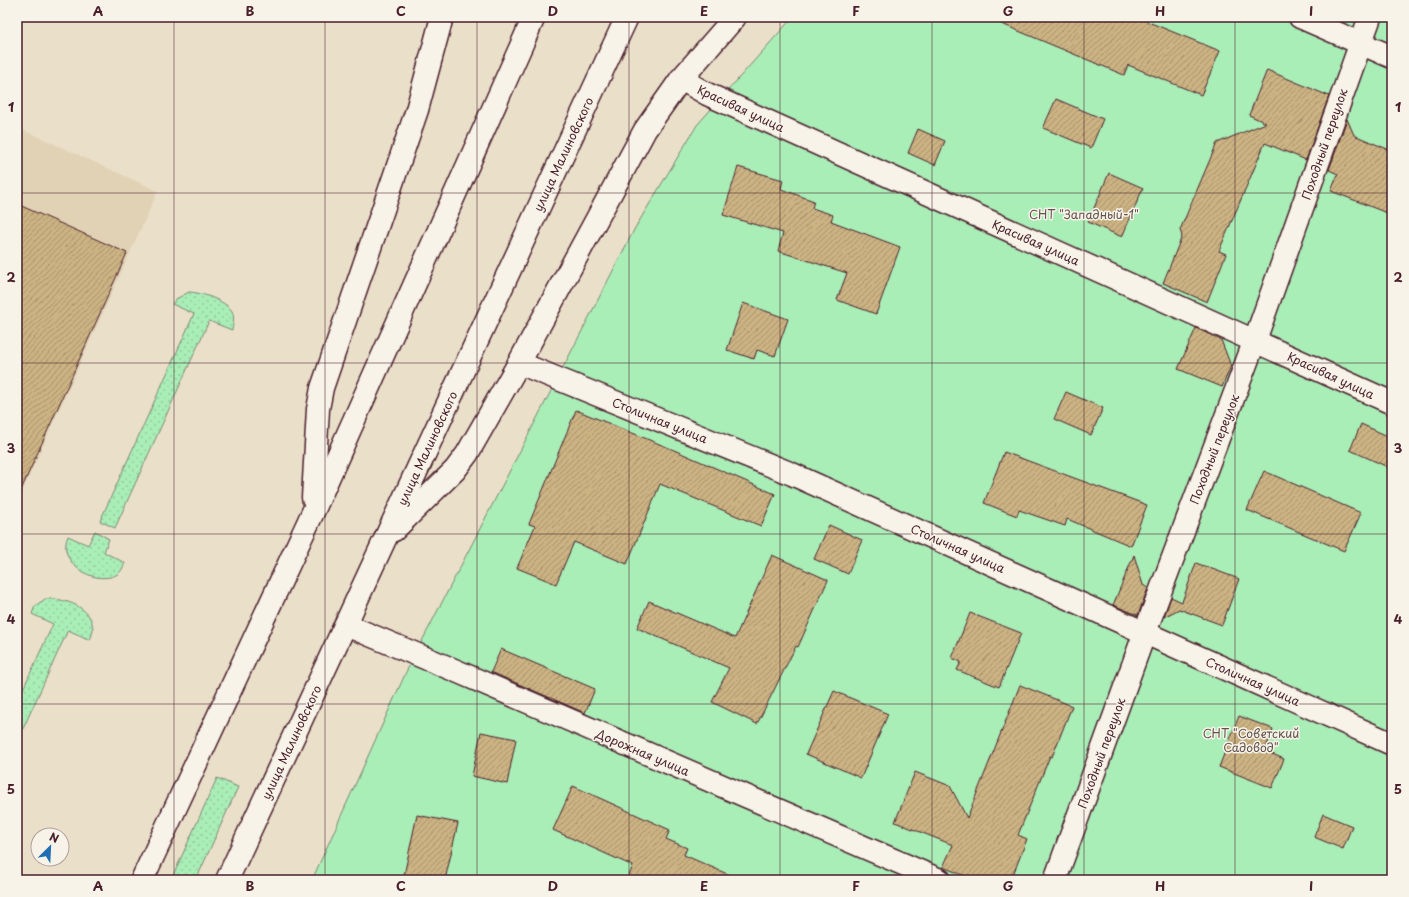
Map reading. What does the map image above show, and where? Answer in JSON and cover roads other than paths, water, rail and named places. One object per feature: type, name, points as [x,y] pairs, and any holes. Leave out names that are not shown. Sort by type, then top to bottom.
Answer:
[{"type":"main road","points":[[313,512],[318,409],[322,388],[417,110],[442,17]]},
{"type":"main road","points":[[142,880],[313,512],[534,17]]},
{"type":"main road","name":"улица Малиновского","points":[[227,880],[627,17]]},
{"type":"main road","points":[[384,540],[455,470],[467,454],[519,363],[645,130],[681,79],[735,17]]},
{"type":"main road","points":[[1300,17],[1392,57]]},
{"type":"main road","name":"Походный переулок","points":[[1055,880],[1145,632],[1255,340],[1370,17]]},
{"type":"main road","name":"Красивая улица","points":[[681,79],[707,94],[1392,403]]},
{"type":"main road","name":"Столичная улица","points":[[519,363],[792,474],[1392,744]]},
{"type":"main road","name":"Дорожная улица","points":[[346,625],[454,670],[940,880]]},
{"type":"park label","name":"СНТ \"Западный-1\"","points":[[1084,214]]},
{"type":"park label","name":"СНТ \"Советский Садовод\"","points":[[1251,740]]}]
